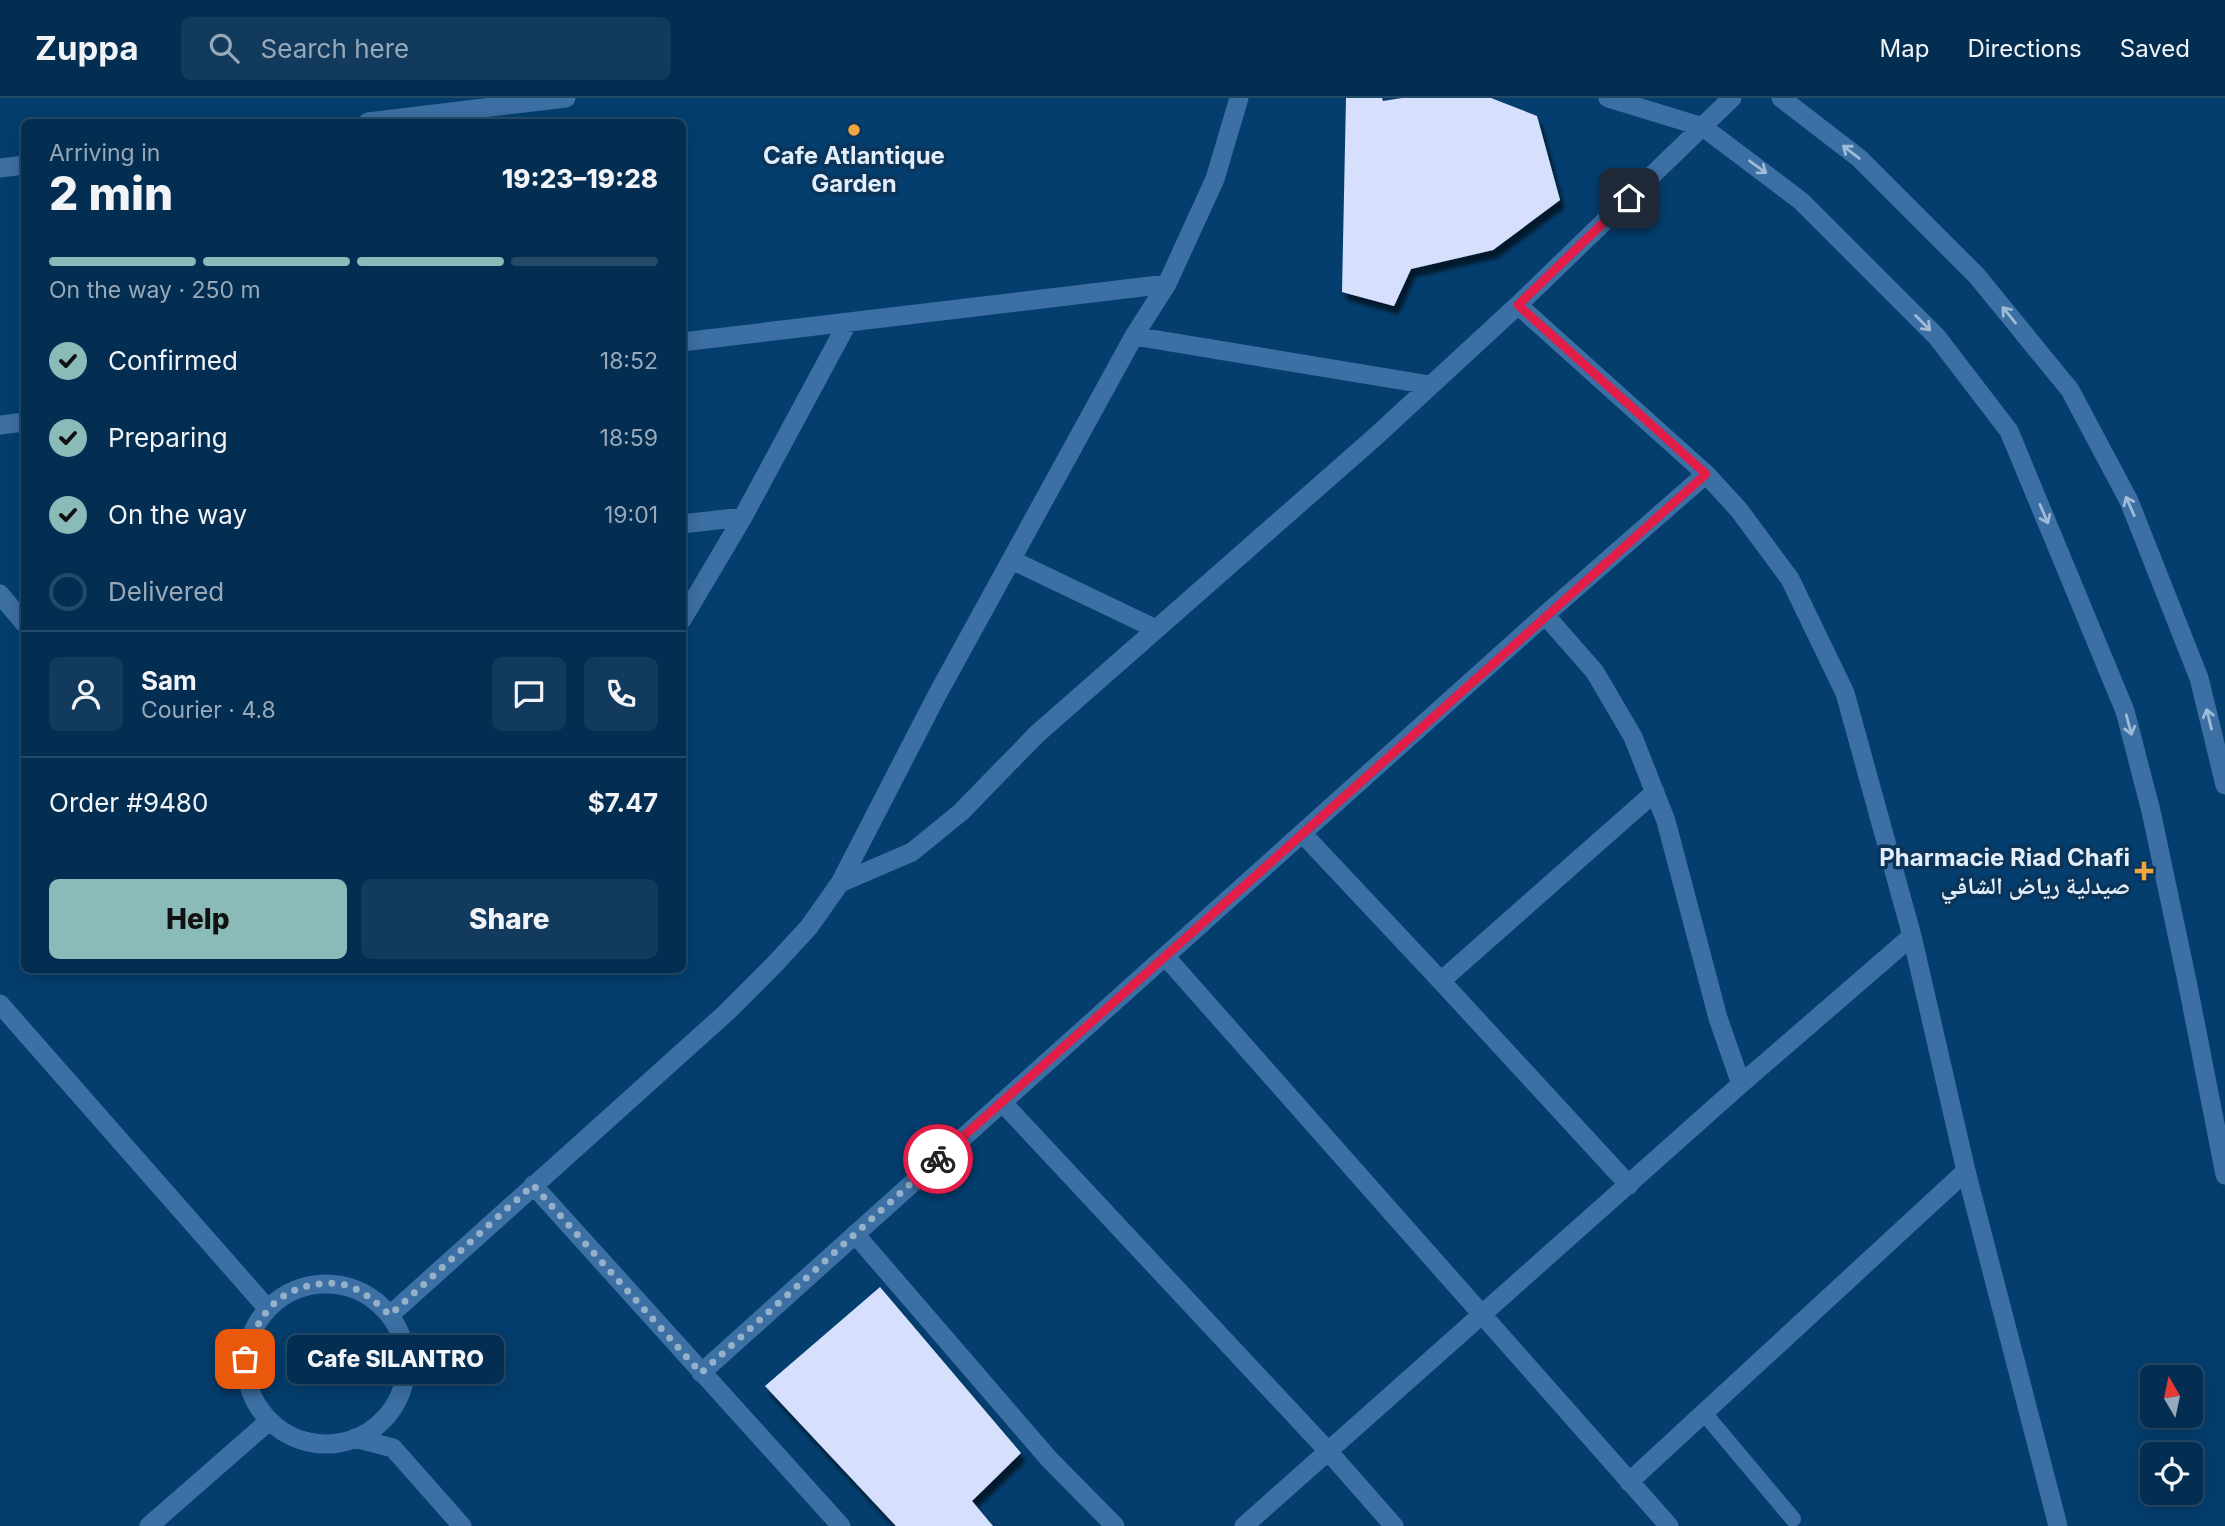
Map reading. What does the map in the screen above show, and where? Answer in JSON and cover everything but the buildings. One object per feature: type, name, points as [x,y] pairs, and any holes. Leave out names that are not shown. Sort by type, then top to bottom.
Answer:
[{"type":"street","points":[[393,119],[566,98]]},
{"type":"street","points":[[390,1315],[736,1003],[809,927],[840,883],[937,695],[1134,336],[1167,284],[1215,179],[1239,98]]},
{"type":"street","points":[[1608,98],[1703,127],[1801,201],[1937,337],[2009,431],[2125,711],[2154,824],[2189,985],[2225,1175]]},
{"type":"street","points":[[840,883],[912,852],[961,812],[1037,734],[1374,437],[1518,305],[1732,98]]},
{"type":"street","points":[[1781,98],[1859,158],[1977,276],[2070,390],[2129,501],[2194,665],[2225,785]]},
{"type":"street","points":[[0,168],[21,165]]},
{"type":"street","points":[[686,342],[1167,284]]},
{"type":"street","points":[[1518,305],[1706,474],[1739,510],[1790,579],[1845,693],[1912,936],[1966,1171],[2058,1526]]},
{"type":"street","points":[[686,613],[743,517],[848,322]]},
{"type":"street","points":[[1134,336],[1430,385]]},
{"type":"street","points":[[0,425],[21,422]]},
{"type":"street","points":[[701,1373],[1545,615],[1706,474]]},
{"type":"street","points":[[686,524],[743,517]]},
{"type":"street","points":[[1012,560],[1156,629]]},
{"type":"street","points":[[11,602],[21,619]]},
{"type":"street","points":[[1545,615],[1595,672],[1633,737],[1666,821],[1718,1018],[1741,1084]]},
{"type":"street","points":[[1441,981],[1655,792]]},
{"type":"street","points":[[1302,833],[1629,1185]]},
{"type":"street","points":[[1244,1526],[1741,1084],[1912,936]]},
{"type":"street","points":[[1165,956],[1669,1526]]},
{"type":"street","points":[[0,1004],[268,1308]]},
{"type":"street","points":[[1002,1102],[1395,1526]]},
{"type":"street","points":[[1629,1482],[1966,1171]]},
{"type":"street","points":[[533,1185],[841,1526]]},
{"type":"street","points":[[855,1234],[1049,1459],[1115,1526]]},
{"type":"street","points":[[322,1284],[347,1285],[369,1296],[390,1315],[402,1342],[404,1369],[401,1394],[393,1408],[375,1428],[355,1438],[325,1445],[294,1439],[269,1421],[252,1396],[245,1359],[251,1335],[268,1308],[297,1288],[322,1284]]},
{"type":"street","points":[[393,1408],[393,1448]]},
{"type":"street","points":[[149,1526],[269,1421]]},
{"type":"street","points":[[355,1438],[393,1448],[462,1526]]},
{"type":"lane","points":[[1704,1413],[1793,1519]]},
{"type":"way so far","points":[[245,1359],[251,1335],[268,1308],[297,1288],[322,1284],[347,1285],[369,1296],[390,1315],[533,1185],[701,1373],[938,1159]]},
{"type":"place","name":"Cafe Atlantique Garden","points":[[854,130]]},
{"type":"place","name":"Pharmacie Riad Chafi صيدلية رياض الشافي","points":[[2144,871]]},
{"type":"place","name":"Cafe SILANTRO","points":[[245,1359]]},
{"type":"route","points":[[938,1159],[1706,474],[1518,305],[1629,198]]}]
